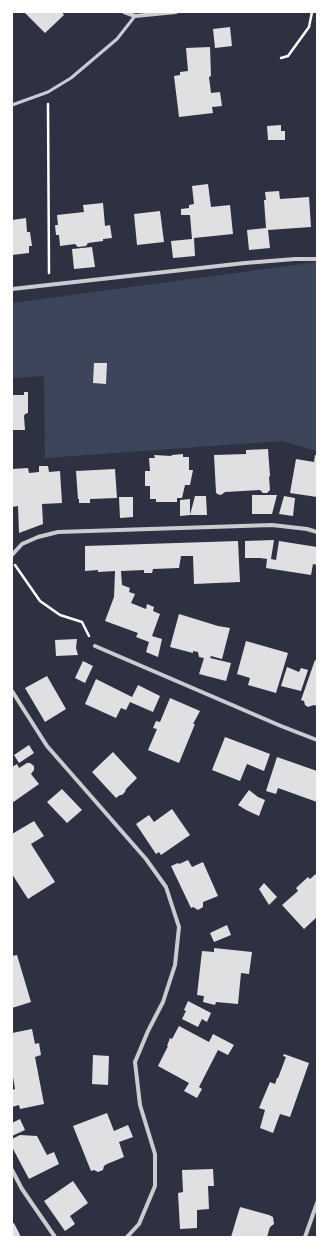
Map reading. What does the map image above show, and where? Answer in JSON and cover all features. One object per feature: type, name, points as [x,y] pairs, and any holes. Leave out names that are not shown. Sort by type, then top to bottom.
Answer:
[{"type":"street","points":[[124,12],[135,16],[176,12]]},
{"type":"street","points":[[12,289],[50,286],[245,263],[295,259],[317,259]]},
{"type":"street","points":[[12,555],[22,544],[38,537],[58,532],[272,525],[306,529],[317,532]]},
{"type":"street","points":[[95,646],[317,740]]},
{"type":"street","points":[[12,691],[47,746],[146,859],[166,886],[179,927],[175,965],[163,1002],[148,1030],[136,1062],[140,1105],[155,1154],[155,1186],[139,1224],[127,1237]]},
{"type":"street","points":[[12,1170],[22,1189],[55,1237]]},
{"type":"street","points":[[306,1237],[317,1202]]},
{"type":"lane","points":[[12,105],[48,92],[71,78],[117,39],[135,16]]},
{"type":"path","points":[[281,58],[288,56],[309,27],[312,12]]},
{"type":"path","points":[[48,92],[50,286]]},
{"type":"path","points":[[12,561],[40,601],[60,615],[82,622],[95,646]]},
{"type":"shaded area","points":[[317,262],[317,451],[282,441],[45,458],[44,376],[12,378],[12,303]]},
{"type":"building","points":[[24,12],[62,12],[64,15],[45,33]]},
{"type":"building","points":[[230,27],[232,46],[215,48],[213,29]]},
{"type":"building","points":[[210,47],[211,76],[209,77],[211,93],[220,92],[222,106],[212,107],[213,113],[179,117],[174,76],[180,75],[180,72],[188,71],[186,48]]},
{"type":"building","points":[[281,125],[281,131],[285,131],[285,140],[268,140],[267,126]]},
{"type":"building","points":[[208,184],[211,207],[230,205],[233,234],[194,238],[195,256],[173,258],[171,241],[192,239],[190,215],[181,215],[181,209],[189,208],[189,205],[194,204],[192,186]]},
{"type":"building","points":[[279,191],[280,199],[309,197],[311,227],[268,230],[270,248],[249,250],[247,230],[266,228],[264,200],[266,200],[265,192]]},
{"type":"building","points":[[103,203],[105,226],[110,225],[112,238],[88,243],[86,246],[78,247],[75,244],[60,246],[59,235],[56,235],[55,225],[58,225],[57,215],[84,212],[83,205]]},
{"type":"building","points":[[160,211],[164,242],[137,245],[134,214]]},
{"type":"building","points":[[26,218],[27,232],[30,232],[32,246],[29,246],[29,253],[12,255],[12,220]]},
{"type":"building","points":[[92,247],[95,267],[74,269],[72,249]]},
{"type":"building","points":[[94,363],[107,363],[106,384],[93,383]]},
{"type":"building","points":[[24,392],[28,392],[28,413],[24,416],[25,430],[12,430],[12,395],[24,395]]},
{"type":"building","points":[[268,449],[270,490],[267,493],[263,493],[260,490],[225,492],[221,495],[217,494],[214,455],[246,454],[246,450]]},
{"type":"building","points":[[183,454],[183,457],[189,457],[189,470],[193,470],[190,485],[185,485],[182,498],[177,498],[177,502],[156,502],[156,499],[150,499],[150,486],[145,486],[145,471],[150,471],[149,458],[155,458],[154,455],[171,456]]},
{"type":"building","points":[[315,455],[317,455],[317,497],[290,493],[296,459],[314,462]]},
{"type":"building","points":[[39,466],[48,466],[49,472],[60,471],[62,503],[42,504],[43,524],[19,533],[18,506],[12,507],[12,469],[28,468],[29,473],[39,472]]},
{"type":"building","points":[[115,469],[117,498],[90,499],[90,503],[79,503],[76,471]]},
{"type":"building","points":[[252,495],[277,495],[272,514],[252,514]]},
{"type":"building","points":[[195,496],[206,496],[207,515],[190,515]]},
{"type":"building","points":[[284,496],[295,498],[293,516],[279,514]]},
{"type":"building","points":[[119,497],[133,497],[133,517],[120,518]]},
{"type":"building","points":[[190,499],[190,515],[180,516],[180,500]]},
{"type":"building","points":[[274,540],[271,559],[276,560],[279,541],[317,547],[317,565],[313,564],[311,575],[266,568],[267,559],[245,558],[245,541]]},
{"type":"building","points":[[238,541],[240,582],[194,584],[193,556],[181,556],[179,568],[153,569],[152,573],[144,573],[144,570],[121,571],[122,585],[130,588],[129,592],[135,594],[131,603],[146,609],[147,604],[154,607],[153,611],[160,614],[152,636],[162,639],[158,657],[146,652],[149,642],[136,637],[138,633],[105,621],[114,597],[115,571],[85,571],[85,546]]},
{"type":"building","points":[[179,614],[218,626],[230,628],[222,659],[211,656],[210,658],[231,663],[226,681],[199,674],[204,658],[199,657],[198,652],[193,651],[193,653],[170,647]]},
{"type":"building","points":[[77,639],[76,648],[78,655],[56,656],[55,640]]},
{"type":"building","points":[[246,641],[288,653],[276,693],[248,685],[250,678],[237,674]]},
{"type":"building","points":[[315,660],[317,661],[317,706],[314,705],[308,707],[305,705],[304,701],[301,700]]},
{"type":"building","points":[[83,661],[93,666],[85,683],[75,678]]},
{"type":"building","points":[[287,667],[299,672],[301,668],[308,670],[301,691],[281,686]]},
{"type":"building","points":[[47,676],[66,709],[45,722],[25,688]]},
{"type":"building","points":[[96,679],[132,697],[138,685],[160,696],[153,712],[130,702],[126,710],[121,708],[116,718],[85,704]]},
{"type":"building","points":[[170,698],[200,711],[193,724],[195,724],[179,763],[148,750],[157,729],[153,728],[156,721],[160,722]]},
{"type":"building","points":[[225,737],[270,754],[264,771],[247,764],[240,781],[212,770]]},
{"type":"building","points":[[29,745],[34,753],[19,763],[14,755]]},
{"type":"building","points":[[113,752],[137,778],[122,795],[116,798],[92,772]]},
{"type":"building","points":[[277,757],[317,771],[317,802],[278,788],[276,794],[266,791]]},
{"type":"building","points":[[27,763],[34,766],[34,770],[31,774],[39,784],[12,803],[12,767],[17,764],[19,768]]},
{"type":"building","points":[[62,789],[82,810],[67,823],[47,802]]},
{"type":"building","points":[[249,790],[265,800],[259,816],[238,805]]},
{"type":"building","points":[[172,809],[190,835],[161,855],[159,852],[156,854],[136,824],[149,815],[154,822]]},
{"type":"building","points":[[34,821],[44,836],[31,844],[55,882],[28,899],[12,874],[12,834]]},
{"type":"building","points":[[188,860],[192,867],[203,862],[218,896],[203,902],[203,907],[198,910],[193,907],[191,908],[171,866]]},
{"type":"building","points":[[317,873],[317,917],[304,929],[282,905],[298,891],[296,888],[308,877],[310,879]]},
{"type":"building","points":[[264,883],[277,897],[269,905],[259,889]]},
{"type":"building","points":[[227,925],[231,935],[214,942],[210,933]]},
{"type":"building","points":[[214,948],[252,952],[249,974],[241,973],[238,1004],[216,1002],[215,1005],[203,1002],[204,996],[197,995],[202,951],[214,952]]},
{"type":"building","points":[[17,955],[31,1002],[12,1008],[12,956]]},
{"type":"building","points":[[188,1001],[211,1013],[207,1022],[202,1019],[198,1027],[182,1019],[186,1011],[184,1010]]},
{"type":"building","points":[[179,1026],[209,1042],[213,1034],[234,1045],[228,1055],[218,1050],[199,1087],[202,1089],[197,1098],[184,1091],[189,1083],[158,1066],[168,1046],[170,1038],[172,1039]]},
{"type":"building","points":[[32,1029],[35,1044],[39,1043],[41,1055],[35,1057],[44,1104],[20,1109],[19,1105],[12,1107],[12,1090],[15,1089],[12,1071],[12,1033]]},
{"type":"building","points":[[284,1054],[309,1063],[290,1117],[280,1114],[273,1133],[260,1128],[265,1110],[259,1108],[270,1082],[275,1084],[278,1078],[286,1057],[283,1056]]},
{"type":"building","points":[[93,1055],[109,1056],[108,1085],[92,1084]]},
{"type":"building","points":[[107,1113],[114,1131],[128,1125],[133,1137],[119,1142],[124,1157],[107,1164],[104,1166],[103,1170],[98,1172],[94,1170],[91,1171],[73,1126]]},
{"type":"building","points":[[20,1119],[25,1130],[12,1136],[12,1123]]},
{"type":"building","points":[[20,1135],[37,1136],[47,1155],[54,1152],[59,1164],[29,1179],[12,1147],[12,1139]]},
{"type":"building","points":[[213,1169],[214,1186],[208,1186],[209,1209],[197,1210],[197,1228],[180,1229],[178,1193],[183,1192],[182,1170]]},
{"type":"building","points":[[73,1181],[88,1203],[70,1216],[75,1224],[65,1231],[44,1201]]},
{"type":"building","points":[[240,1207],[273,1217],[274,1224],[270,1227],[267,1237],[231,1237]]},
{"type":"building","points":[[14,1223],[21,1237],[12,1237],[12,1224]]}]
